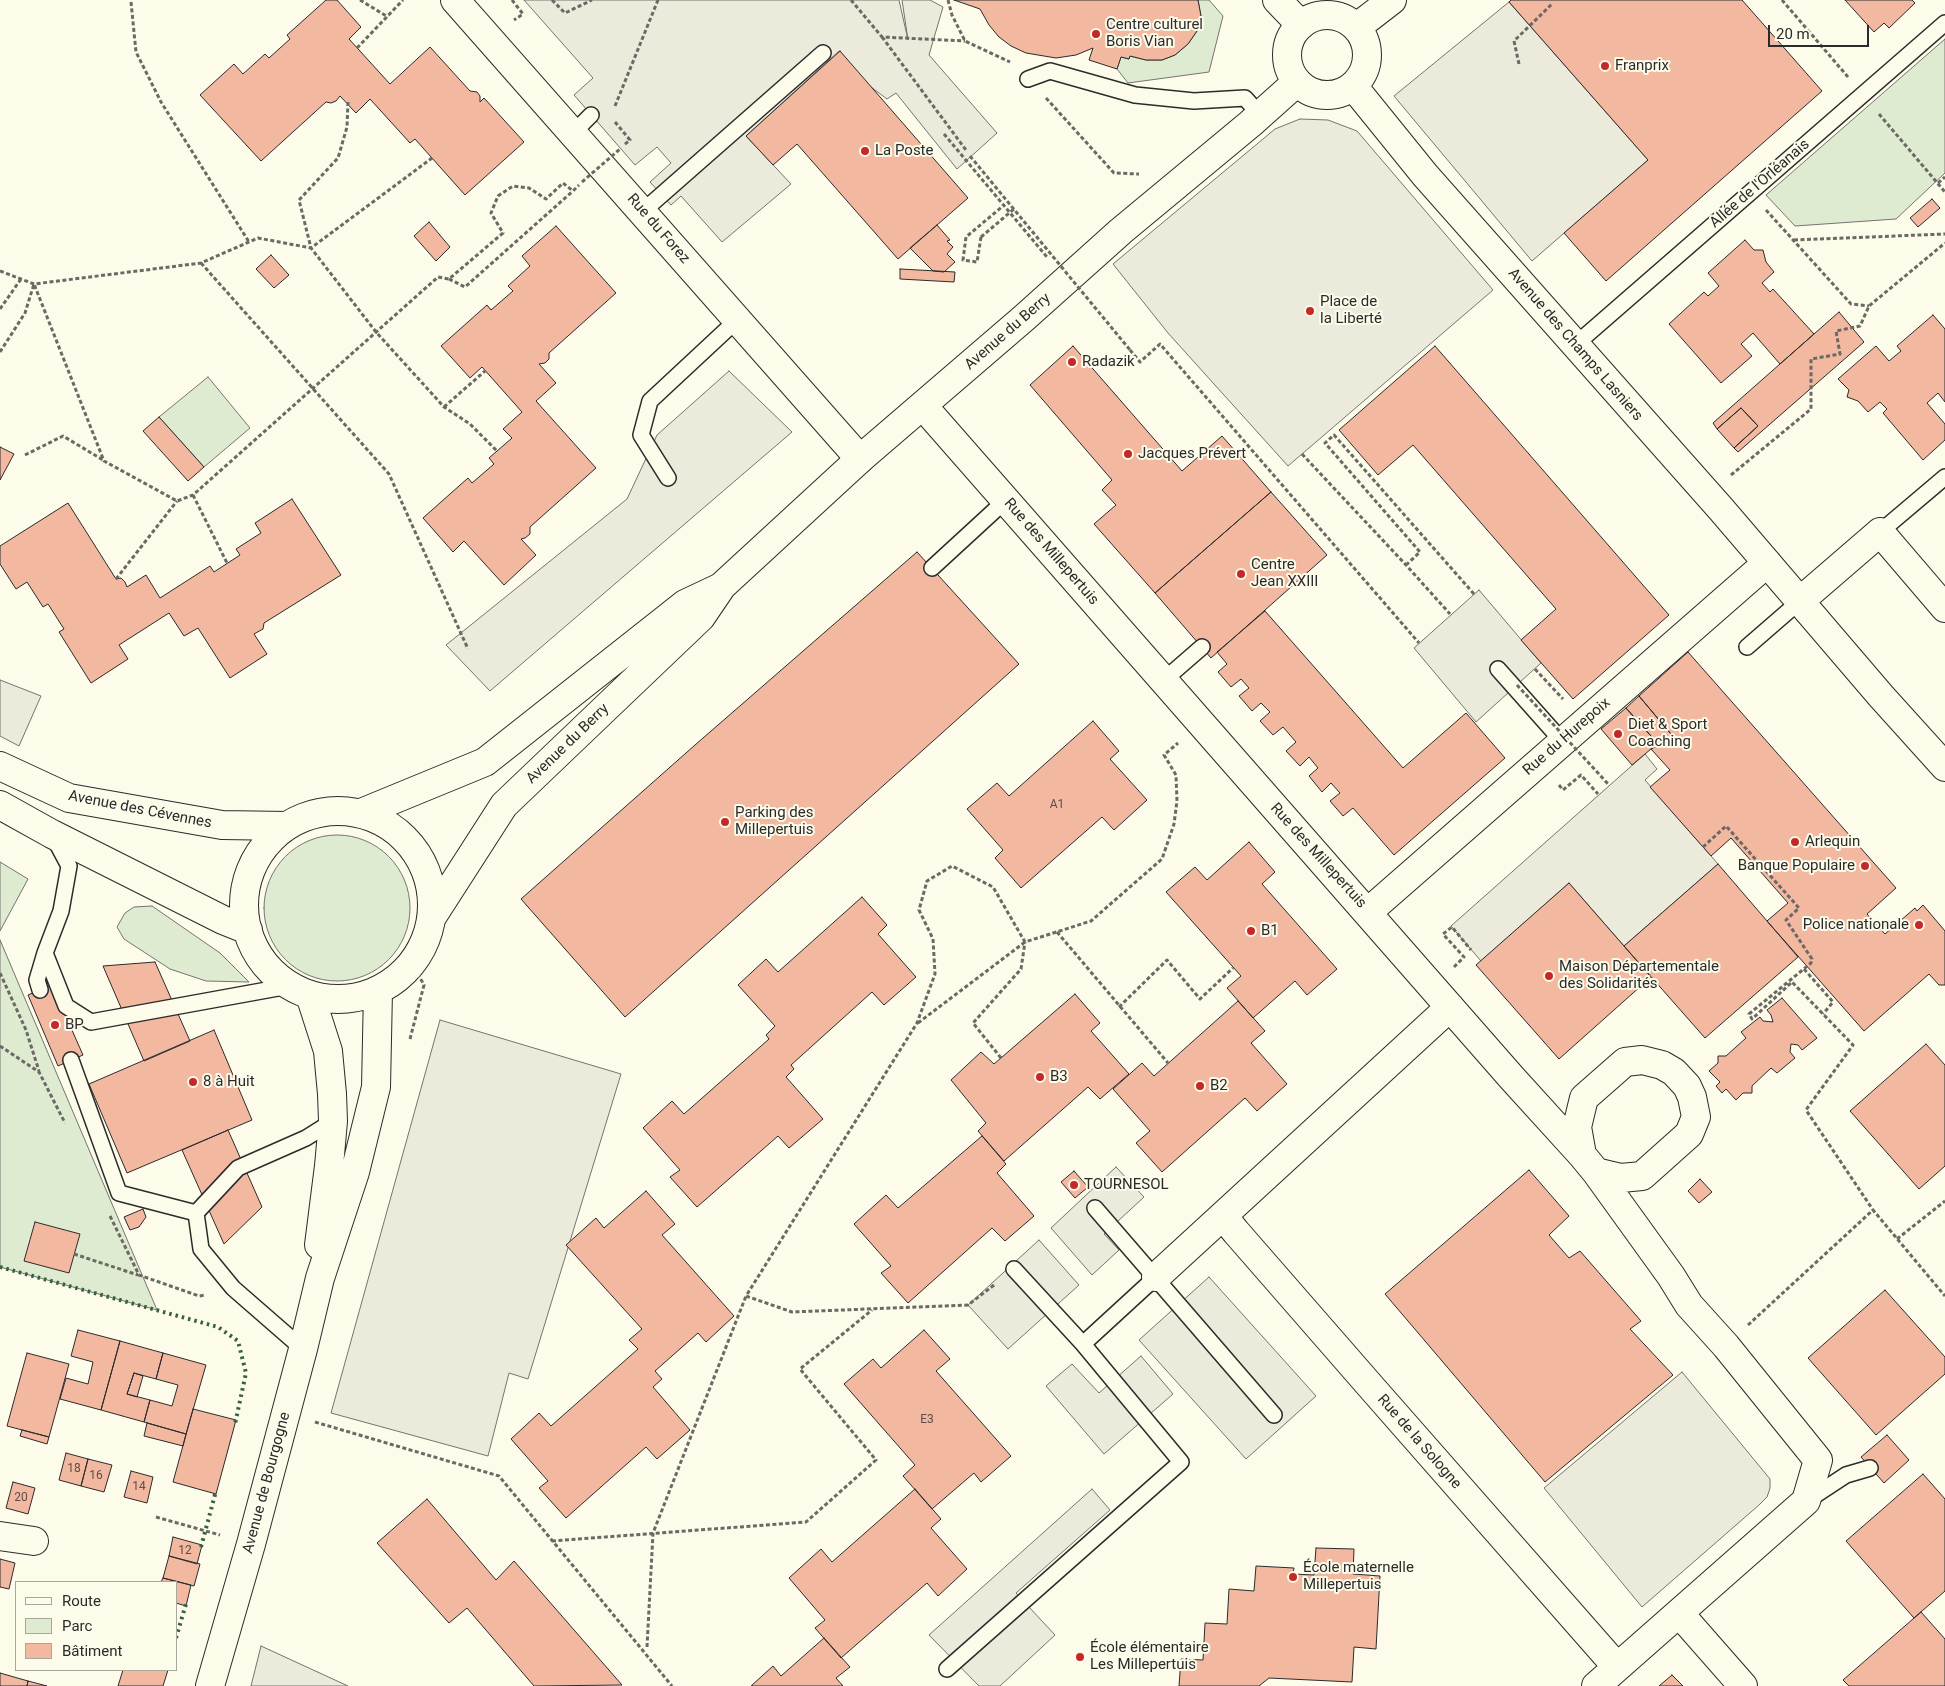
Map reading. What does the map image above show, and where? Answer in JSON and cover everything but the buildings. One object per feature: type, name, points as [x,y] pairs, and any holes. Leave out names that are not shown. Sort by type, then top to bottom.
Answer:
[{"type":"street","name":"Rue du Forez","points":[[455,0],[582,124],[642,212],[860,459]]},
{"type":"street","points":[[1277,0],[1301,25]]},
{"type":"street","points":[[1357,27],[1392,0]]},
{"type":"street","points":[[1329,15],[1347,20],[1357,27],[1365,44],[1366,64],[1361,76],[1353,86],[1342,92],[1322,95],[1313,93],[1297,82],[1291,73],[1287,54],[1293,34],[1301,25],[1311,18],[1329,15]]},
{"type":"street","name":"Avenue du Berry","points":[[432,917],[504,805],[702,617],[722,586],[860,459],[923,406],[1121,231],[1297,82]]},
{"type":"street","name":"Avenue des Champs Lasniers","points":[[1353,86],[1425,175],[1708,494],[1945,767]]},
{"type":"street","name":"Rue des Millepertuis","points":[[923,406],[1589,1164],[1671,1276],[1689,1305],[1726,1346],[1818,1460],[1806,1501]]},
{"type":"street","points":[[1800,602],[1880,532],[1945,608]]},
{"type":"street","name":"Rue du Hurepoix","points":[[1368,912],[1767,564]]},
{"type":"street","name":"Avenue du Berry","points":[[361,813],[485,762],[685,604],[722,586]]},
{"type":"street","name":"Avenue des Cévennes","points":[[0,766],[69,798],[222,825],[287,826]]},
{"type":"street","points":[[0,805],[52,834],[223,920],[248,930]]},
{"type":"street","points":[[323,812],[361,813],[386,824],[408,841],[423,863],[431,889],[432,917],[426,941],[412,963],[397,979],[378,991],[356,998],[333,999],[300,991],[271,971],[257,953],[248,930],[244,901],[250,872],[265,846],[287,826],[304,817],[323,812]]},
{"type":"street","name":"Avenue de Bourgogne","points":[[300,991],[328,1052],[333,1121],[319,1239],[320,1278]]},
{"type":"street","name":"Avenue de Bourgogne","points":[[210,1686],[304,1349],[320,1278],[355,1172],[376,1087],[378,991]]},
{"type":"street","points":[[1156,1277],[1450,1007]]},
{"type":"street","name":"Rue de la Sologne","points":[[1223,1216],[1617,1667]]},
{"type":"street","points":[[1596,1686],[1806,1501]]},
{"type":"street","points":[[0,1536],[34,1541]]},
{"type":"street","points":[[1679,1612],[1743,1686]]},
{"type":"lane","name":"Allée de l'Orléanais","points":[[1575,345],[1945,23]]},
{"type":"lane","points":[[642,212],[823,54]]},
{"type":"lane","points":[[1028,79],[1050,71],[1135,94],[1194,101],[1245,98],[1260,115]]},
{"type":"lane","points":[[668,478],[641,435],[650,401],[736,320]]},
{"type":"lane","points":[[1880,532],[1945,477]]},
{"type":"lane","points":[[932,568],[1006,500]]},
{"type":"lane","points":[[1747,647],[1800,602]]},
{"type":"lane","points":[[1164,680],[1202,647]]},
{"type":"lane","points":[[1498,669],[1562,741]]},
{"type":"lane","points":[[40,990],[37,980],[61,911],[69,866],[52,834]]},
{"type":"lane","points":[[45,953],[66,1006],[91,1022],[300,991]]},
{"type":"lane","points":[[71,1060],[119,1193],[196,1213]]},
{"type":"lane","points":[[196,1213],[238,1168],[306,1138],[333,1121]]},
{"type":"lane","points":[[1095,1208],[1274,1415]]},
{"type":"lane","points":[[196,1213],[201,1248],[233,1288],[304,1349]]},
{"type":"lane","points":[[947,1669],[1181,1462],[1083,1344],[1014,1269]]},
{"type":"lane","points":[[1083,1344],[1156,1277]]},
{"type":"lane","points":[[1806,1501],[1846,1475],[1870,1468]]},
{"type":"path","points":[[127,0],[133,1],[136,52],[161,102],[249,242]]},
{"type":"path","points":[[360,0],[388,17]]},
{"type":"path","points":[[358,48],[403,0]]},
{"type":"path","points":[[512,0],[523,14],[512,21]]},
{"type":"path","points":[[552,0],[565,13],[592,0]]},
{"type":"path","points":[[614,109],[658,0]]},
{"type":"path","points":[[851,0],[882,37],[966,150]]},
{"type":"path","points":[[948,0],[952,15],[965,40]]},
{"type":"path","points":[[1519,64],[1514,41],[1553,3]]},
{"type":"path","points":[[882,37],[965,40],[1012,62],[1028,79]]},
{"type":"path","points":[[348,102],[347,127],[338,158],[299,200],[311,248],[376,332],[444,407],[470,424],[497,451]]},
{"type":"path","points":[[1063,117],[1114,173]]},
{"type":"path","points":[[116,579],[177,501],[193,495],[438,277],[449,279],[465,287],[630,140],[610,118]]},
{"type":"path","points":[[944,134],[1066,281]]},
{"type":"path","points":[[970,156],[1140,362],[1160,344],[1419,643]]},
{"type":"path","points":[[0,271],[34,284],[201,263],[258,238],[311,248],[432,158]]},
{"type":"path","points":[[1938,183],[1945,177]]},
{"type":"path","points":[[449,279],[503,233],[491,213],[498,196],[513,186],[529,188],[546,199],[564,183],[572,191]]},
{"type":"path","points":[[1751,192],[1851,304],[1869,306]]},
{"type":"path","points":[[1003,206],[966,236],[963,260],[978,262],[980,237],[1014,209]]},
{"type":"path","points":[[1793,240],[1945,234]]},
{"type":"path","points":[[1708,494],[1811,409],[1810,359],[1840,354],[1836,331],[1860,326],[1869,306],[1945,243]]},
{"type":"path","points":[[201,263],[389,474],[468,649]]},
{"type":"path","points":[[0,309],[21,279]]},
{"type":"path","points":[[0,352],[25,313],[34,284]]},
{"type":"path","points":[[34,284],[104,460]]},
{"type":"path","points":[[444,407],[485,371]]},
{"type":"path","points":[[1406,565],[1420,552],[1324,443],[1334,435],[1474,594]]},
{"type":"path","points":[[25,455],[63,436],[177,501]]},
{"type":"path","points":[[1302,454],[1450,614]]},
{"type":"path","points":[[193,495],[227,563]]},
{"type":"path","points":[[1535,669],[1584,722]]},
{"type":"path","points":[[1517,684],[1609,785]]},
{"type":"path","points":[[917,1023],[1025,942],[1091,922],[1162,858],[1174,824],[1177,801],[1176,775],[1164,755],[1202,724]]},
{"type":"path","points":[[1564,790],[1581,775],[1598,794]]},
{"type":"path","points":[[1703,846],[1726,826],[1799,908],[1786,920],[1812,959],[1811,963],[1749,1014],[1752,1019],[1792,982],[1853,1045],[1806,1110],[1873,1210],[1945,1296]]},
{"type":"path","points":[[647,1647],[653,1533],[746,1296],[917,1023],[935,974],[933,939],[919,910],[927,881],[952,866],[993,888],[1025,942],[1021,969],[973,1023],[1002,1058]]},
{"type":"path","points":[[1464,957],[1443,934],[1452,927],[1471,950]]},
{"type":"path","points":[[1057,932],[1168,1063]]},
{"type":"path","points":[[1119,1006],[1167,960],[1200,1000],[1233,968]]},
{"type":"path","points":[[1804,969],[1833,1002],[1823,1014]]},
{"type":"path","points":[[0,974],[26,1030],[39,1072]]},
{"type":"path","points":[[1897,1239],[1945,1201]]},
{"type":"path","points":[[1726,1346],[1873,1210]]},
{"type":"path","points":[[74,1254],[139,1275]]},
{"type":"path","points":[[746,1296],[792,1312],[968,1305],[1014,1269]]},
{"type":"path","points":[[552,1541],[806,1522],[876,1460],[800,1369],[873,1309]]},
{"type":"path","points":[[307,1420],[499,1476],[672,1686]]},
{"type":"path","points":[[156,1518],[251,1544]]},
{"type":"green space","points":[[1198,0],[1209,0],[1223,16],[1209,72],[1128,83],[1117,69],[1121,57],[1129,59],[1130,56],[1146,60],[1162,60],[1175,55],[1188,44],[1197,31],[1201,16]]},
{"type":"green space","points":[[1945,39],[1945,173],[1896,219],[1795,226],[1766,195]]},
{"type":"green space","points":[[208,377],[250,428],[204,467],[159,417]]},
{"type":"green space","points":[[337,835],[365,840],[389,856],[405,880],[410,908],[405,936],[389,960],[365,976],[337,981],[309,976],[285,960],[269,936],[264,908],[269,880],[285,856],[309,840]]},
{"type":"green space","points":[[0,862],[28,879],[0,931]]},
{"type":"green space","points":[[152,906],[220,953],[249,982],[206,981],[170,969],[124,939],[117,927],[125,913],[134,907]]},
{"type":"green space","points":[[0,940],[157,1310],[0,1267]]},
{"type":"shaded area","points":[[524,0],[899,0],[908,40],[902,0],[930,0],[943,7],[929,55],[997,133],[957,169],[896,93],[887,99],[867,84],[839,51],[746,136],[791,184],[722,242],[681,196],[671,205],[650,182],[671,163],[657,147],[635,165],[574,95],[593,78]]},
{"type":"shaded area","points":[[1509,2],[1648,160],[1532,261],[1394,96]]},
{"type":"shaded area","name":"Place de la Liberté","points":[[1300,119],[1328,120],[1357,131],[1493,290],[1288,466],[1168,333],[1113,264],[1275,129]]},
{"type":"shaded area","points":[[729,371],[792,432],[490,691],[446,645],[627,499],[657,435]]},
{"type":"shaded area","points":[[1479,590],[1541,663],[1476,722],[1414,648]]},
{"type":"shaded area","points":[[0,680],[41,696],[19,746],[0,736]]},
{"type":"shaded area","points":[[1645,754],[1657,769],[1645,780],[1718,864],[1624,946],[1569,883],[1481,961],[1451,926]]},
{"type":"shaded area","points":[[440,1020],[621,1074],[528,1379],[509,1373],[488,1456],[331,1413]]},
{"type":"shaded area","points":[[1116,1167],[1144,1197],[1104,1234],[1119,1250],[1092,1275],[1051,1228]]},
{"type":"shaded area","points":[[1039,1240],[1079,1285],[1008,1349],[968,1305]]},
{"type":"shaded area","points":[[1209,1277],[1316,1396],[1246,1459],[1139,1340]]},
{"type":"shaded area","points":[[1141,1356],[1173,1394],[1104,1454],[1046,1386],[1072,1364],[1099,1393]]},
{"type":"shaded area","points":[[1682,1372],[1770,1479],[1770,1488],[1767,1497],[1759,1505],[1642,1607],[1544,1488]]},
{"type":"shaded area","points":[[1092,1489],[1110,1510],[1016,1593],[1055,1635],[1000,1686],[979,1686],[929,1635]]},
{"type":"shaded area","points":[[261,1646],[348,1686],[251,1686]]},
{"type":"hedge","points":[[0,1267],[218,1327],[238,1341],[246,1373],[235,1424]]},
{"type":"hedge","points":[[201,1547],[216,1491]]},
{"type":"hedge","points":[[178,1631],[186,1604]]},
{"type":"place","name":"Centre culturel Boris Vian","points":[[1096,34]]},
{"type":"place","name":"Franprix","points":[[1605,66]]},
{"type":"place","name":"La Poste","points":[[865,151]]},
{"type":"place","name":"Place de la Liberté","points":[[1310,311]]},
{"type":"place","name":"Radazik","points":[[1072,362]]},
{"type":"place","name":"Jacques Prévert","points":[[1128,454]]},
{"type":"place","name":"Centre Jean XXIII","points":[[1241,574]]},
{"type":"place","name":"Diet & Sport Coaching","points":[[1618,734]]},
{"type":"place","name":"Parking des Millepertuis","points":[[725,822]]},
{"type":"place","name":"Arlequin","points":[[1795,842]]},
{"type":"place","name":"Banque Populaire","points":[[1865,866]]},
{"type":"place","name":"Police nationale","points":[[1919,925]]},
{"type":"place","name":"B1","points":[[1251,931]]},
{"type":"place","name":"Maison Départementale des Solidarités","points":[[1549,976]]},
{"type":"place","name":"BP","points":[[55,1025]]},
{"type":"place","name":"B3","points":[[1040,1077]]},
{"type":"place","name":"8 à Huit","points":[[193,1082]]},
{"type":"place","name":"B2","points":[[1200,1086]]},
{"type":"place","name":"TOURNESOL","points":[[1074,1185]]},
{"type":"place","name":"École maternelle Millepertuis","points":[[1293,1577]]},
{"type":"place","name":"École élémentaire Les Millepertuis","points":[[1080,1657]]}]
